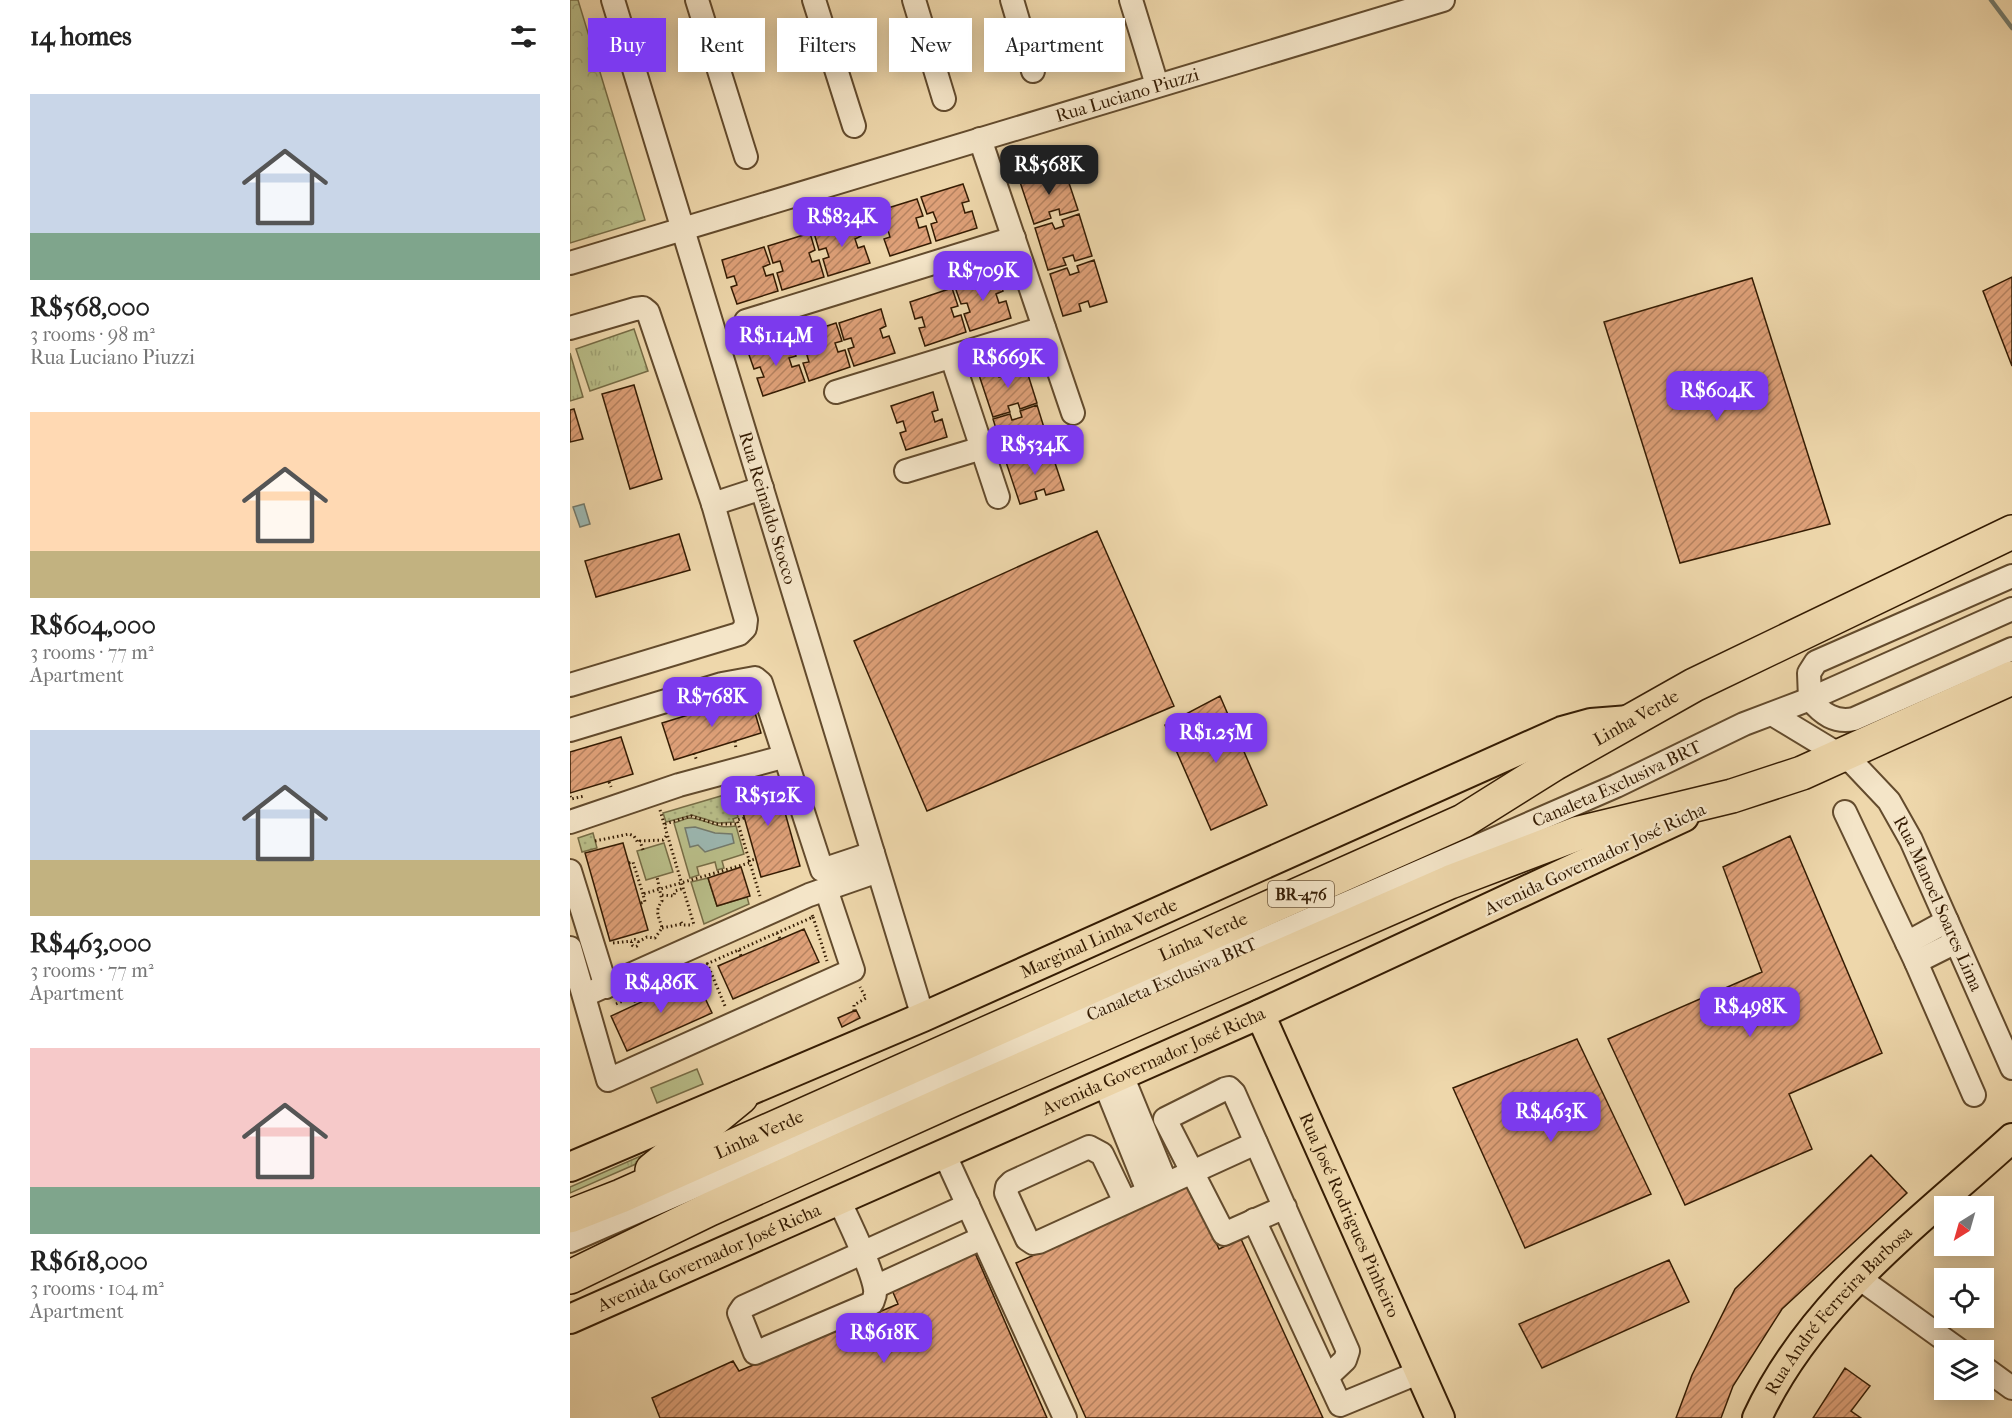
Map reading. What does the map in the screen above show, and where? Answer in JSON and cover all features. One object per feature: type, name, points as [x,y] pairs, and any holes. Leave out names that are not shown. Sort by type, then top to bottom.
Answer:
[{"type":"highway","name":"Linha Verde","points":[[570,1216],[621,1196],[1463,821],[1629,720],[1694,685],[2012,532]]},
{"type":"highway","name":"BR-476","points":[[570,1277],[711,1209],[954,1099],[1450,882],[1579,833],[1732,796],[1802,773],[2012,678]]},
{"type":"highway","points":[[621,1196],[741,1097]]},
{"type":"main road","name":"Marginal Linha Verde","points":[[570,1167],[741,1097],[1562,731],[1591,723],[1629,720]]},
{"type":"main road","name":"Avenida Governador José Richa","points":[[570,1319],[1260,1014],[1732,796]]},
{"type":"main road","name":"Rua José Rodrigues Pinheiro","points":[[1260,1014],[1440,1418]]},
{"type":"main road","name":"Rua André Ferreira Barbosa","points":[[1757,1418],[1784,1368],[1809,1331],[1858,1278],[2012,1138]]},
{"type":"street","name":"Rua Reinaldo Stocco","points":[[613,0],[923,1017]]},
{"type":"street","points":[[697,0],[746,157]]},
{"type":"street","points":[[814,0],[854,126]]},
{"type":"street","points":[[915,0],[944,99]]},
{"type":"street","points":[[1012,0],[1017,18]]},
{"type":"street","points":[[1131,0],[1157,86]]},
{"type":"street","name":"Rua Luciano Piuzzi","points":[[570,263],[1443,0]]},
{"type":"street","points":[[980,139],[1073,413]]},
{"type":"street","points":[[746,321],[1014,238]]},
{"type":"street","points":[[570,328],[634,309],[643,308],[648,312],[712,504],[746,620],[745,628],[739,634],[570,685]]},
{"type":"street","points":[[836,392],[1044,328]]},
{"type":"street","points":[[952,358],[998,497]]},
{"type":"street","points":[[906,471],[982,448]]},
{"type":"street","points":[[712,504],[762,488]]},
{"type":"street","points":[[2012,576],[1816,662],[1809,673],[1810,699],[1830,717],[1842,722],[1854,719],[2012,648]]},
{"type":"street","name":"Canaleta Exclusiva BRT","points":[[570,1241],[1616,786],[1772,714],[2012,609]]},
{"type":"street","points":[[570,730],[722,684],[755,678],[761,683],[783,757],[822,870],[875,862]]},
{"type":"street","points":[[1772,714],[1842,755]]},
{"type":"street","name":"Rua Manoel Soares Lima","points":[[1842,755],[1874,783],[1902,821],[2012,1068]]},
{"type":"street","points":[[570,822],[655,794],[783,757]]},
{"type":"street","points":[[1845,812],[1912,952],[1974,1095]]},
{"type":"street","points":[[595,991],[703,949],[826,889],[875,862]]},
{"type":"street","points":[[570,871],[595,991],[608,1080],[853,970],[826,889]]},
{"type":"street","points":[[1912,952],[1947,921]]},
{"type":"street","points":[[1912,952],[1956,942]]},
{"type":"street","points":[[570,948],[595,991]]},
{"type":"street","points":[[1113,1078],[1157,1187]]},
{"type":"street","points":[[1285,1207],[1224,1234],[1165,1119],[1225,1089],[1229,1088],[1234,1093],[1285,1207],[1348,1351],[1345,1360],[1327,1377]]},
{"type":"street","points":[[1125,1202],[1102,1154],[1089,1147],[1012,1182],[1007,1186],[1006,1193],[1027,1239],[1034,1244],[1256,1143]]},
{"type":"street","points":[[944,1153],[1065,1418]]},
{"type":"street","points":[[839,1200],[862,1254],[875,1287],[876,1296],[872,1303],[759,1354],[752,1351],[740,1309],[862,1254],[968,1205]]},
{"type":"street","points":[[1254,1220],[1340,1405],[1420,1372]]},
{"type":"street","points":[[875,1287],[982,1238]]},
{"type":"street","points":[[1858,1278],[1945,1340]]},
{"type":"street","points":[[1994,1375],[2012,1388]]},
{"type":"path","points":[[694,753],[696,761]]},
{"type":"path","points":[[609,782],[611,788]]},
{"type":"path","points":[[655,794],[703,949],[727,1009]]},
{"type":"path","points":[[663,824],[691,816],[716,824],[738,824]]},
{"type":"path","points":[[744,818],[737,820],[759,897],[769,892]]},
{"type":"path","points":[[596,841],[634,834],[643,850]]},
{"type":"path","points":[[638,843],[660,838],[663,840],[668,835]]},
{"type":"path","points":[[643,894],[756,859]]},
{"type":"path","points":[[629,863],[633,862],[643,894],[645,902],[641,903]]},
{"type":"path","points":[[657,877],[662,895],[657,914],[662,928]]},
{"type":"path","points":[[662,895],[674,896],[675,891],[684,888]]},
{"type":"path","points":[[813,917],[827,962]]},
{"type":"path","points":[[611,943],[632,940],[634,946],[647,937],[655,938],[662,928],[682,923],[703,949]]},
{"type":"path","points":[[777,933],[780,939]]},
{"type":"path","points":[[739,950],[741,956]]},
{"type":"path","points":[[671,980],[675,987]]},
{"type":"path","points":[[854,1011],[854,1005],[866,998],[861,987]]},
{"type":"path","points":[[633,997],[636,1005]]},
{"type":"green space","points":[[570,0],[578,0],[588,33],[588,72],[600,72],[645,220],[570,243]]},
{"type":"green space","points":[[634,329],[648,371],[590,391],[576,349]]},
{"type":"green space","points":[[570,353],[583,397],[570,401]]},
{"type":"green space","points":[[731,793],[738,817],[733,819],[734,822],[718,823],[692,815],[666,822],[663,813]]},
{"type":"green space","points":[[688,818],[722,826],[736,826],[744,854],[722,861],[724,868],[717,870],[715,862],[697,867],[699,875],[690,878],[674,823]]},
{"type":"green space","points":[[593,833],[597,848],[582,852],[578,838]]},
{"type":"green space","points":[[664,843],[673,872],[646,880],[637,851]]},
{"type":"green space","points":[[708,878],[717,906],[747,897],[749,904],[704,924],[691,882]]},
{"type":"green space","points":[[697,1069],[703,1084],[657,1103],[651,1088]]},
{"type":"green space","points":[[668,1144],[636,1164],[570,1193],[570,1187]]},
{"type":"water","points":[[584,504],[590,524],[580,527],[573,507]]},
{"type":"water","points":[[695,827],[715,833],[732,834],[734,843],[705,852],[698,845],[690,847],[685,828]]},
{"type":"building","points":[[1064,168],[1078,210],[1060,215],[1059,209],[1049,212],[1051,218],[1034,224],[1020,182],[1038,176],[1040,183],[1049,180],[1047,173]]},
{"type":"building","points":[[963,184],[969,201],[962,203],[965,213],[972,211],[977,228],[936,241],[931,224],[937,222],[933,212],[927,214],[921,197]]},
{"type":"building","points":[[917,199],[923,216],[916,218],[919,228],[926,226],[931,243],[890,256],[884,239],[890,237],[887,227],[880,229],[875,212]]},
{"type":"building","points":[[1079,214],[1092,256],[1075,261],[1073,255],[1063,258],[1066,265],[1048,270],[1035,228],[1052,223],[1055,229],[1064,226],[1062,220]]},
{"type":"building","points":[[856,219],[861,236],[855,239],[858,248],[864,246],[870,263],[828,276],[823,259],[829,257],[826,248],[819,250],[814,233]]},
{"type":"building","points":[[810,233],[815,250],[809,253],[812,262],[819,260],[824,277],[782,290],[777,273],[783,271],[780,261],[773,263],[768,246]]},
{"type":"building","points":[[764,247],[770,264],[763,267],[766,276],[773,274],[778,291],[737,304],[731,287],[737,285],[734,276],[727,278],[722,260]]},
{"type":"building","points":[[1094,260],[1107,302],[1090,307],[1088,301],[1079,304],[1081,311],[1063,316],[1050,274],[1067,268],[1070,275],[1079,272],[1077,266]]},
{"type":"building","points":[[997,274],[1003,291],[996,294],[999,303],[1006,301],[1011,318],[970,331],[964,314],[970,312],[967,303],[961,304],[955,287]]},
{"type":"building","points":[[2012,277],[2012,366],[1983,291]]},
{"type":"building","points":[[1752,278],[1830,524],[1680,563],[1604,322]]},
{"type":"building","points":[[952,288],[958,306],[951,308],[954,317],[961,315],[966,332],[925,346],[919,328],[925,327],[922,317],[915,319],[910,302]]},
{"type":"building","points":[[881,309],[886,326],[880,329],[883,338],[889,336],[895,353],[854,366],[848,349],[854,347],[851,338],[844,340],[839,323]]},
{"type":"building","points":[[836,323],[842,341],[835,343],[838,352],[845,350],[850,367],[809,381],[803,363],[809,362],[806,352],[800,354],[794,337]]},
{"type":"building","points":[[790,338],[796,356],[789,358],[792,367],[799,365],[805,382],[763,396],[757,378],[764,377],[760,367],[754,369],[748,352]]},
{"type":"building","points":[[1024,362],[1037,403],[1020,409],[1018,403],[1008,406],[1010,412],[993,417],[979,375],[997,370],[999,377],[1008,374],[1006,367]]},
{"type":"building","points":[[634,385],[662,479],[630,489],[602,394]]},
{"type":"building","points":[[933,392],[938,410],[932,412],[935,422],[942,419],[947,437],[906,450],[900,433],[906,431],[903,421],[897,423],[891,406]]},
{"type":"building","points":[[1037,405],[1050,447],[1033,452],[1031,446],[1021,449],[1023,456],[1006,461],[993,419],[1010,414],[1012,420],[1022,417],[1020,411]]},
{"type":"building","points":[[574,409],[583,439],[570,442],[570,410]]},
{"type":"building","points":[[1050,448],[1064,490],[1046,495],[1044,489],[1035,492],[1037,499],[1020,504],[1006,462],[1024,457],[1026,463],[1035,461],[1033,454]]},
{"type":"building","points":[[1097,531],[1174,706],[927,811],[854,641]]},
{"type":"building","points":[[679,534],[690,570],[596,597],[585,561]]},
{"type":"building","points":[[750,696],[761,733],[674,760],[662,723]]},
{"type":"building","points":[[1220,696],[1267,805],[1211,830],[1165,725]]},
{"type":"building","points":[[621,737],[633,774],[570,793],[570,752]]},
{"type":"building","points":[[775,777],[800,866],[761,877],[736,788]]},
{"type":"building","points":[[1790,836],[1882,1053],[1789,1094],[1812,1149],[1685,1205],[1608,1039],[1762,972],[1723,867]]},
{"type":"building","points":[[623,843],[648,930],[610,941],[585,853]]},
{"type":"building","points":[[741,867],[750,896],[717,906],[708,878]]},
{"type":"building","points":[[804,929],[819,962],[733,999],[718,966]]},
{"type":"building","points":[[695,977],[712,1013],[627,1051],[611,1016]]},
{"type":"building","points":[[856,1010],[860,1018],[842,1027],[838,1018]]},
{"type":"building","points":[[1577,1039],[1651,1194],[1525,1248],[1453,1088]]},
{"type":"building","points":[[1871,1155],[1907,1193],[1782,1309],[1733,1386],[1721,1418],[1676,1418],[1692,1375],[1735,1289]]},
{"type":"building","points":[[1190,1185],[1219,1249],[1241,1239],[1323,1418],[1086,1418],[1016,1263]]},
{"type":"building","points":[[975,1253],[1047,1418],[660,1418],[652,1398],[733,1361],[739,1371],[898,1304],[892,1290]]},
{"type":"building","points":[[1669,1260],[1689,1302],[1542,1368],[1519,1324]]},
{"type":"building","points":[[1845,1368],[1870,1386],[1851,1411],[1861,1418],[1813,1418]]},
{"type":"waterway","points":[[1991,0],[2012,28]]}]
